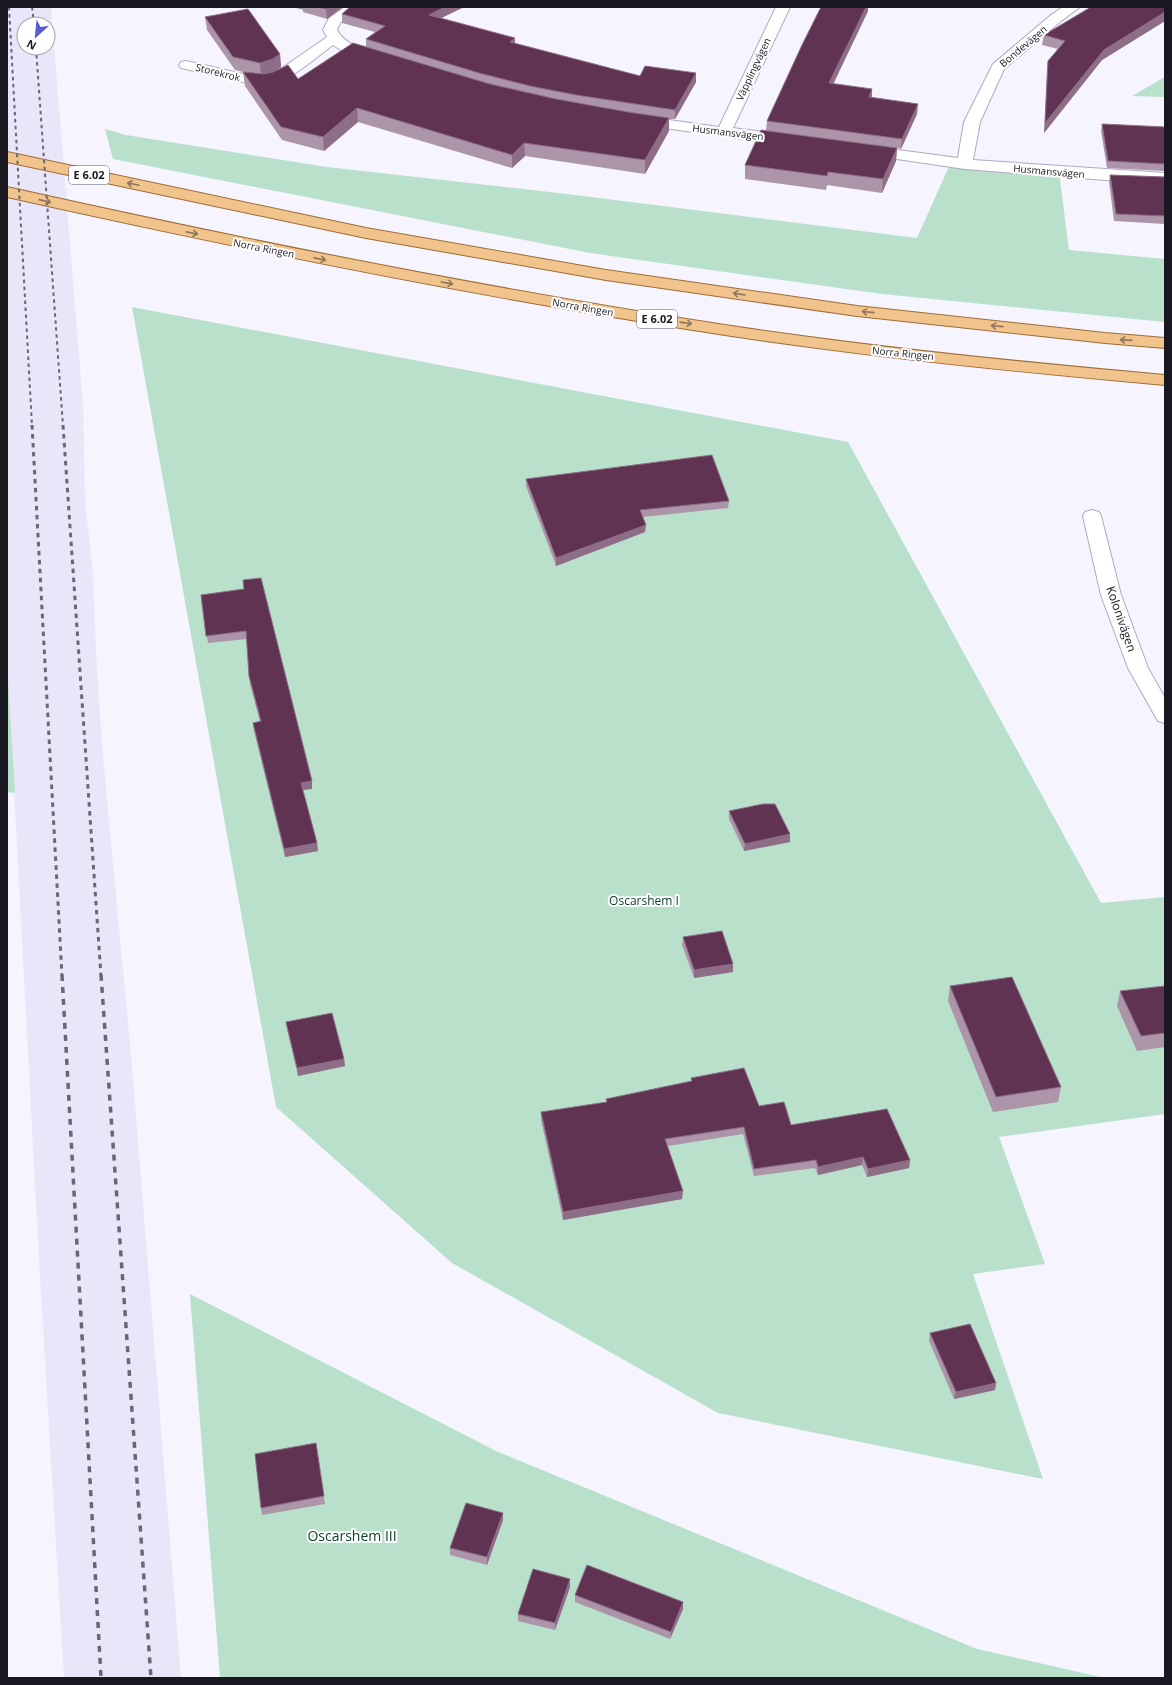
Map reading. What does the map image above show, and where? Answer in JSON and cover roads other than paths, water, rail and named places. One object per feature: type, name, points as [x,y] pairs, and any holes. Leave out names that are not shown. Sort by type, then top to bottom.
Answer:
[{"type":"main road","name":"E 6.02","points":[[7,157],[366,233],[606,275],[857,311],[1105,338],[1165,343]]},
{"type":"main road","name":"Norra Ringen","points":[[7,192],[154,226],[368,268],[590,309],[846,347],[1097,375],[1165,380]]},
{"type":"street","points":[[354,7],[334,21],[330,30],[334,38],[346,48],[391,61]]},
{"type":"street","name":"Väpplingvägen","points":[[724,131],[783,7]]},
{"type":"street","name":"Bondevägen","points":[[965,164],[972,122],[998,67],[1056,18],[1073,7]]},
{"type":"street","name":"Storekrok","points":[[186,65],[248,80],[262,82],[269,81],[280,76],[334,38]]},
{"type":"street","name":"Husmansvägen","points":[[628,120],[802,142]]},
{"type":"street","name":"Husmansvägen","points":[[857,149],[965,164],[1105,176],[1165,178]]},
{"type":"street","name":"Kolonivägen","points":[[1092,516],[1111,595],[1138,668],[1165,716]]},
{"type":"railway","points":[[9,7],[32,426]]},
{"type":"railway","points":[[32,7],[33,16]]},
{"type":"railway","points":[[37,56],[63,426]]},
{"type":"railway","points":[[32,425],[62,976]]},
{"type":"railway","points":[[63,425],[101,976]]},
{"type":"railway","points":[[62,975],[101,1678]]},
{"type":"railway","points":[[101,975],[151,1678]]},
{"type":"park label","name":"Oscarshem I","points":[[644,901]]},
{"type":"park label","name":"Oscarshem III","points":[[352,1536]]}]
